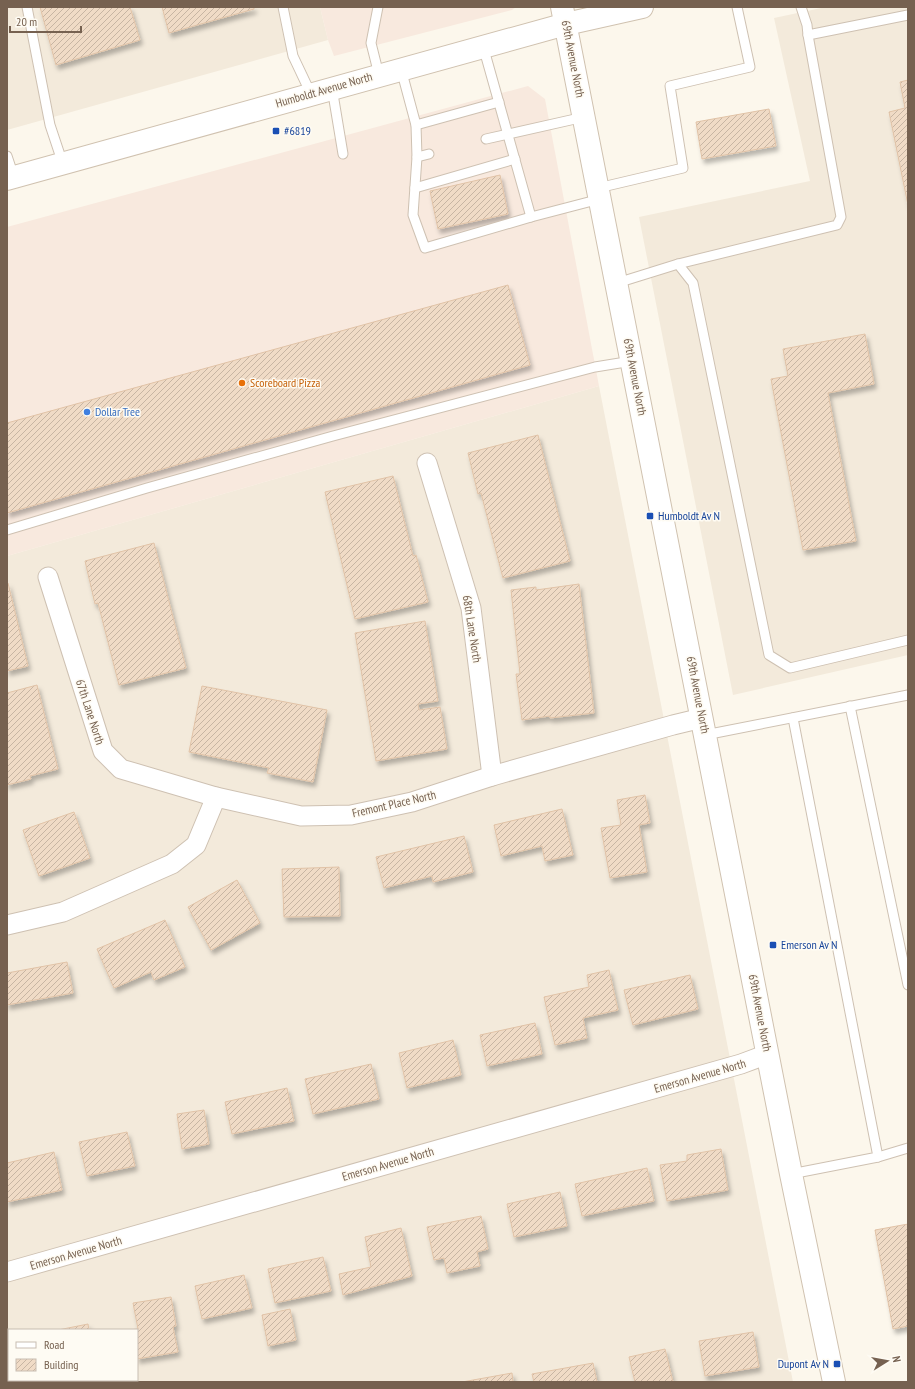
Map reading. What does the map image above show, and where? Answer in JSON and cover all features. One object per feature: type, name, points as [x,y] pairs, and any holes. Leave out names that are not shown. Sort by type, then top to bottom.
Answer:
[{"type":"street","name":"Humboldt Avenue North","points":[[10,178],[483,46],[564,15],[642,7]]},
{"type":"street","name":"69th Avenue North","points":[[564,15],[791,1174],[834,1382]]},
{"type":"street","name":"68th Lane North","points":[[427,463],[471,608],[492,776]]},
{"type":"street","name":"67th Lane North","points":[[48,576],[103,751],[121,769],[216,797]]},
{"type":"street","name":"Fremont Place North","points":[[216,797],[301,816],[351,815],[412,802],[492,776],[673,725],[704,726]]},
{"type":"street","points":[[7,925],[63,912],[172,864],[196,845],[216,797]]},
{"type":"street","name":"Emerson Avenue North","points":[[7,1272],[741,1064],[768,1054]]},
{"type":"lane","points":[[27,7],[50,125],[63,164]]},
{"type":"lane","points":[[283,7],[293,56],[321,91],[343,154]]},
{"type":"lane","points":[[378,7],[371,43],[379,75]]},
{"type":"lane","points":[[401,69],[416,125],[417,157],[413,215],[425,248],[531,217],[684,168],[670,86],[750,67],[737,7]]},
{"type":"lane","points":[[617,282],[678,264],[837,225],[841,217],[808,35],[808,25],[801,7]]},
{"type":"lane","points":[[808,35],[908,15]]},
{"type":"lane","points":[[483,46],[531,217]]},
{"type":"lane","points":[[416,125],[499,102]]},
{"type":"lane","points":[[486,139],[584,117]]},
{"type":"lane","points":[[417,157],[429,154]]},
{"type":"lane","points":[[7,156],[10,178]]},
{"type":"lane","points":[[415,188],[515,159]]},
{"type":"lane","points":[[678,264],[693,283],[769,655],[790,668],[908,640]]},
{"type":"lane","points":[[7,530],[147,488],[333,436],[595,367],[632,361]]},
{"type":"lane","points":[[704,726],[793,718],[908,695]]},
{"type":"lane","points":[[850,706],[908,985]]},
{"type":"lane","points":[[793,718],[878,1157]]},
{"type":"lane","points":[[791,1174],[878,1157],[908,1148]]},
{"type":"shaded area","points":[[7,7],[320,7],[328,40],[7,130]]},
{"type":"shaded area","points":[[320,7],[516,7],[512,10],[334,56],[328,40]]},
{"type":"shaded area","points":[[826,7],[908,7],[908,655],[733,695],[639,217],[810,181],[774,18]]},
{"type":"shaded area","points":[[528,86],[545,99],[599,386],[7,556],[7,227]]},
{"type":"shaded area","points":[[599,386],[793,1382],[7,1382],[7,556]]},
{"type":"building","points":[[40,7],[130,7],[140,40],[56,65]]},
{"type":"building","points":[[162,7],[254,7],[254,9],[169,33]]},
{"type":"building","points":[[908,80],[908,205],[889,112],[905,108],[900,82]]},
{"type":"building","points":[[769,109],[776,146],[702,159],[696,122]]},
{"type":"building","points":[[500,175],[508,214],[438,229],[430,191]]},
{"type":"building","points":[[508,285],[530,365],[7,513],[7,423]]},
{"type":"building","points":[[865,334],[874,384],[828,393],[856,541],[803,550],[771,379],[788,376],[783,349]]},
{"type":"building","points":[[538,435],[570,561],[503,578],[481,493],[478,494],[468,453]]},
{"type":"building","points":[[393,476],[413,556],[416,555],[428,602],[355,619],[325,492]]},
{"type":"building","points":[[154,543],[186,668],[119,685],[98,603],[95,604],[85,561]]},
{"type":"building","points":[[8,583],[28,666],[7,671],[7,584]]},
{"type":"building","points":[[579,584],[594,713],[550,718],[550,716],[522,720],[516,674],[520,674],[511,590],[536,587],[536,590]]},
{"type":"building","points":[[425,621],[438,701],[418,704],[419,710],[440,707],[447,749],[376,761],[355,633]]},
{"type":"building","points":[[37,685],[58,769],[30,776],[31,779],[7,785],[7,693]]},
{"type":"building","points":[[202,686],[327,710],[313,782],[267,773],[269,768],[189,752]]},
{"type":"building","points":[[645,795],[650,823],[639,825],[647,872],[610,878],[601,828],[621,825],[617,800]]},
{"type":"building","points":[[562,809],[573,855],[545,861],[542,846],[501,856],[494,825]]},
{"type":"building","points":[[74,812],[90,858],[39,876],[23,830]]},
{"type":"building","points":[[464,836],[473,872],[433,882],[432,876],[384,888],[376,857]]},
{"type":"building","points":[[339,867],[340,916],[284,917],[282,869]]},
{"type":"building","points":[[237,880],[260,923],[211,950],[188,907]]},
{"type":"building","points":[[165,920],[185,967],[154,980],[151,972],[114,988],[97,949]]},
{"type":"building","points":[[67,962],[73,993],[7,1005],[7,973]]},
{"type":"building","points":[[609,970],[618,1010],[583,1018],[587,1038],[555,1045],[544,997],[589,987],[587,975]]},
{"type":"building","points":[[690,975],[698,1009],[633,1025],[624,990]]},
{"type":"building","points":[[535,1023],[542,1054],[487,1066],[480,1035]]},
{"type":"building","points":[[453,1040],[461,1075],[407,1088],[399,1053]]},
{"type":"building","points":[[371,1064],[379,1099],[313,1114],[305,1079]]},
{"type":"building","points":[[287,1088],[294,1121],[232,1134],[225,1102]]},
{"type":"building","points":[[204,1110],[209,1144],[182,1149],[177,1114]]},
{"type":"building","points":[[127,1132],[135,1166],[87,1176],[79,1142]]},
{"type":"building","points":[[721,1149],[728,1190],[667,1201],[660,1165],[687,1161],[687,1155]]},
{"type":"building","points":[[54,1152],[62,1190],[7,1202],[7,1163]]},
{"type":"building","points":[[647,1168],[654,1201],[582,1216],[575,1184]]},
{"type":"building","points":[[560,1192],[567,1226],[514,1237],[507,1204]]},
{"type":"building","points":[[481,1216],[488,1249],[477,1252],[480,1266],[447,1273],[444,1258],[434,1260],[427,1227]]},
{"type":"building","points":[[908,1224],[908,1326],[893,1329],[875,1230]]},
{"type":"building","points":[[401,1228],[412,1276],[343,1295],[339,1274],[371,1267],[365,1237]]},
{"type":"building","points":[[323,1257],[331,1291],[275,1303],[268,1269]]},
{"type":"building","points":[[244,1275],[252,1308],[202,1319],[195,1286]]},
{"type":"building","points":[[171,1297],[176,1326],[173,1327],[178,1352],[138,1359],[138,1329],[133,1303]]},
{"type":"building","points":[[290,1309],[296,1340],[268,1346],[262,1315]]},
{"type":"building","points":[[88,1324],[89,1329],[63,1329]]},
{"type":"building","points":[[753,1332],[759,1367],[705,1376],[699,1341]]},
{"type":"building","points":[[665,1349],[673,1382],[635,1382],[629,1357]]},
{"type":"building","points":[[593,1363],[597,1382],[534,1382],[532,1374]]},
{"type":"building","points":[[512,1373],[513,1382],[462,1382]]},
{"type":"place","name":"#6819","points":[[276,131]]},
{"type":"place","name":"Scoreboard Pizza","points":[[242,383]]},
{"type":"place","name":"Dollar Tree","points":[[87,412]]},
{"type":"place","name":"Humboldt Av N","points":[[650,516]]},
{"type":"place","name":"Emerson Av N","points":[[773,945]]},
{"type":"place","name":"Dupont Av N","points":[[837,1364]]}]
